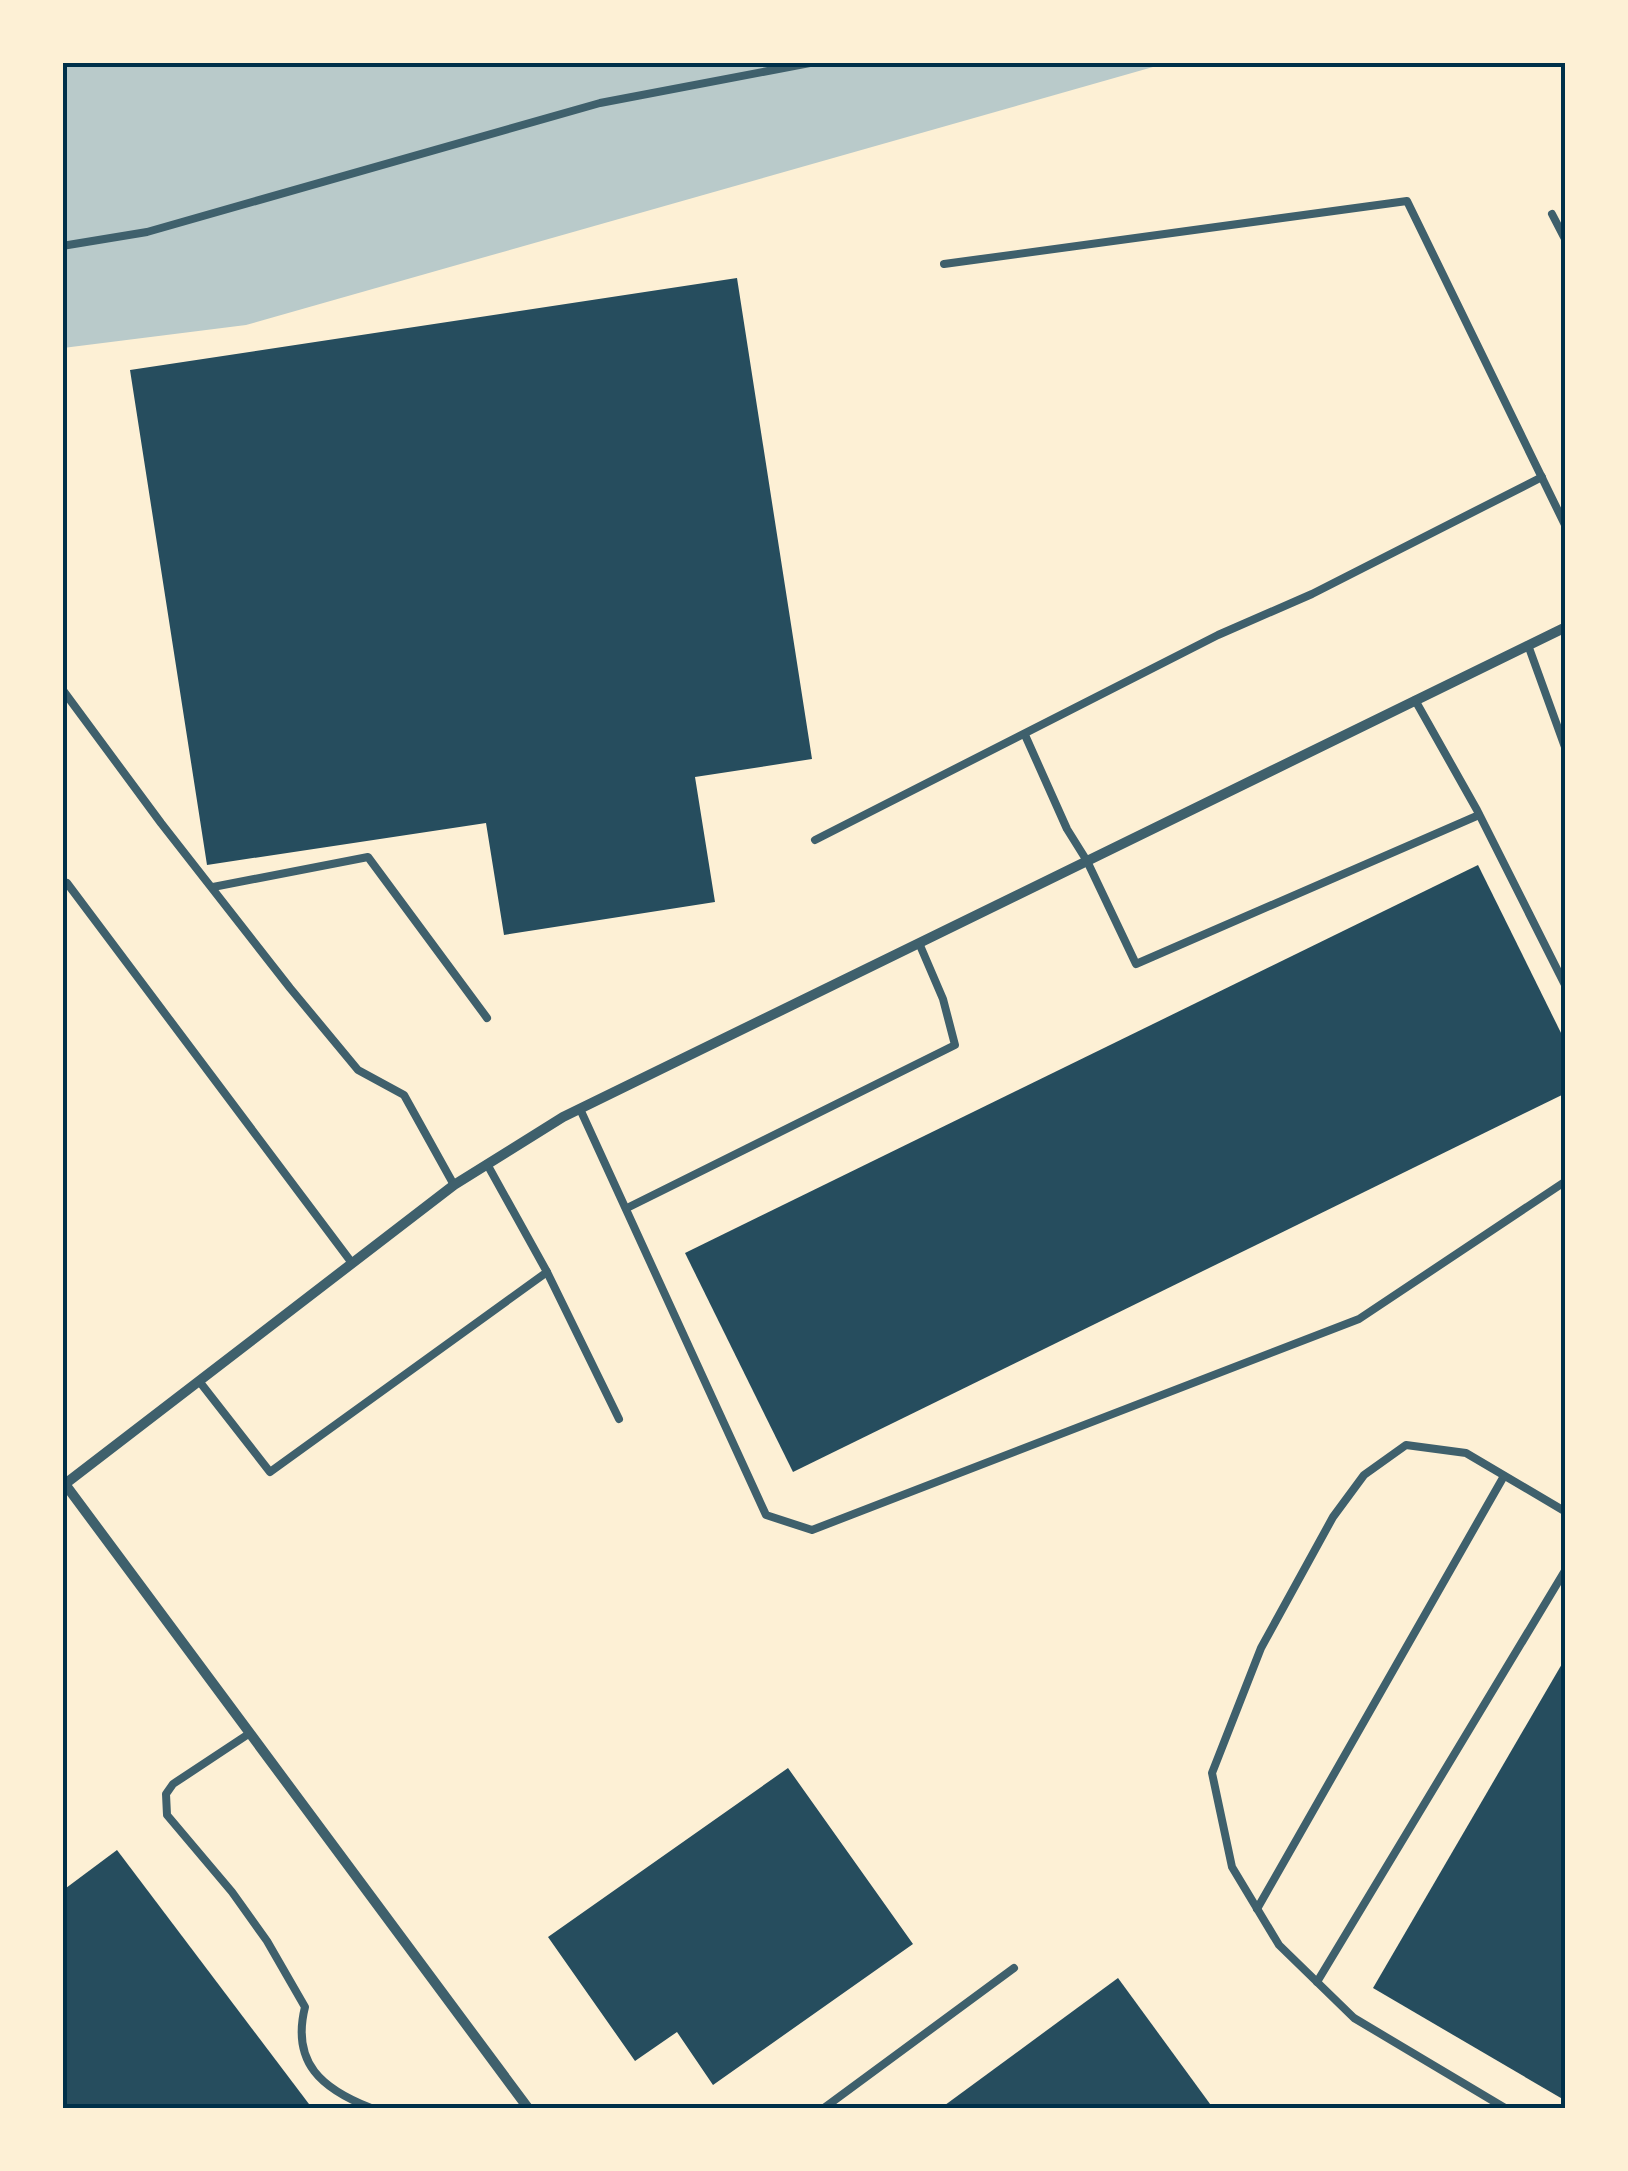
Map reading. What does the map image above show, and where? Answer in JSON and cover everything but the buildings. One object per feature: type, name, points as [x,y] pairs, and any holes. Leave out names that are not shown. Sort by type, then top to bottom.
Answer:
[{"type":"street","points":[[528,2108],[64,1482],[454,1185],[580,1109],[1566,627]]},
{"type":"lane","points":[[62,246],[147,232],[600,103],[815,62]]},
{"type":"lane","points":[[944,264],[1407,201],[1566,527]]},
{"type":"lane","points":[[1552,214],[1566,241]]},
{"type":"lane","points":[[815,840],[1148,670],[1312,594],[1542,477]]},
{"type":"lane","points":[[1528,645],[1566,750]]},
{"type":"lane","points":[[62,688],[161,823],[358,1070],[404,1095],[454,1185]]},
{"type":"lane","points":[[1415,700],[1480,815],[1566,987]]},
{"type":"lane","points":[[1025,735],[1067,829],[1136,964],[1480,815]]},
{"type":"lane","points":[[213,887],[368,858],[487,1018]]},
{"type":"lane","points":[[64,882],[352,1263]]},
{"type":"lane","points":[[627,1208],[955,1045],[944,999],[919,943]]},
{"type":"lane","points":[[580,1109],[766,1516],[812,1530],[1359,1319],[1566,1181]]},
{"type":"lane","points":[[487,1164],[547,1272],[618,1420]]},
{"type":"lane","points":[[198,1381],[270,1472],[547,1272]]},
{"type":"lane","points":[[1505,2108],[1354,2018],[1279,1945],[1232,1867],[1212,1773],[1261,1648],[1333,1517],[1364,1476],[1406,1445],[1466,1453],[1566,1512]]},
{"type":"lane","points":[[1258,1908],[1504,1476]]},
{"type":"lane","points":[[1317,1982],[1566,1569]]},
{"type":"lane","points":[[250,1733],[173,1784],[166,1794],[167,1814],[232,1892],[306,2006],[299,2032],[312,2069],[344,2097],[371,2108]]},
{"type":"lane","points":[[824,2108],[1014,1968]]},
{"type":"shaded area","points":[[62,63],[1167,63],[246,325],[63,348]]}]
